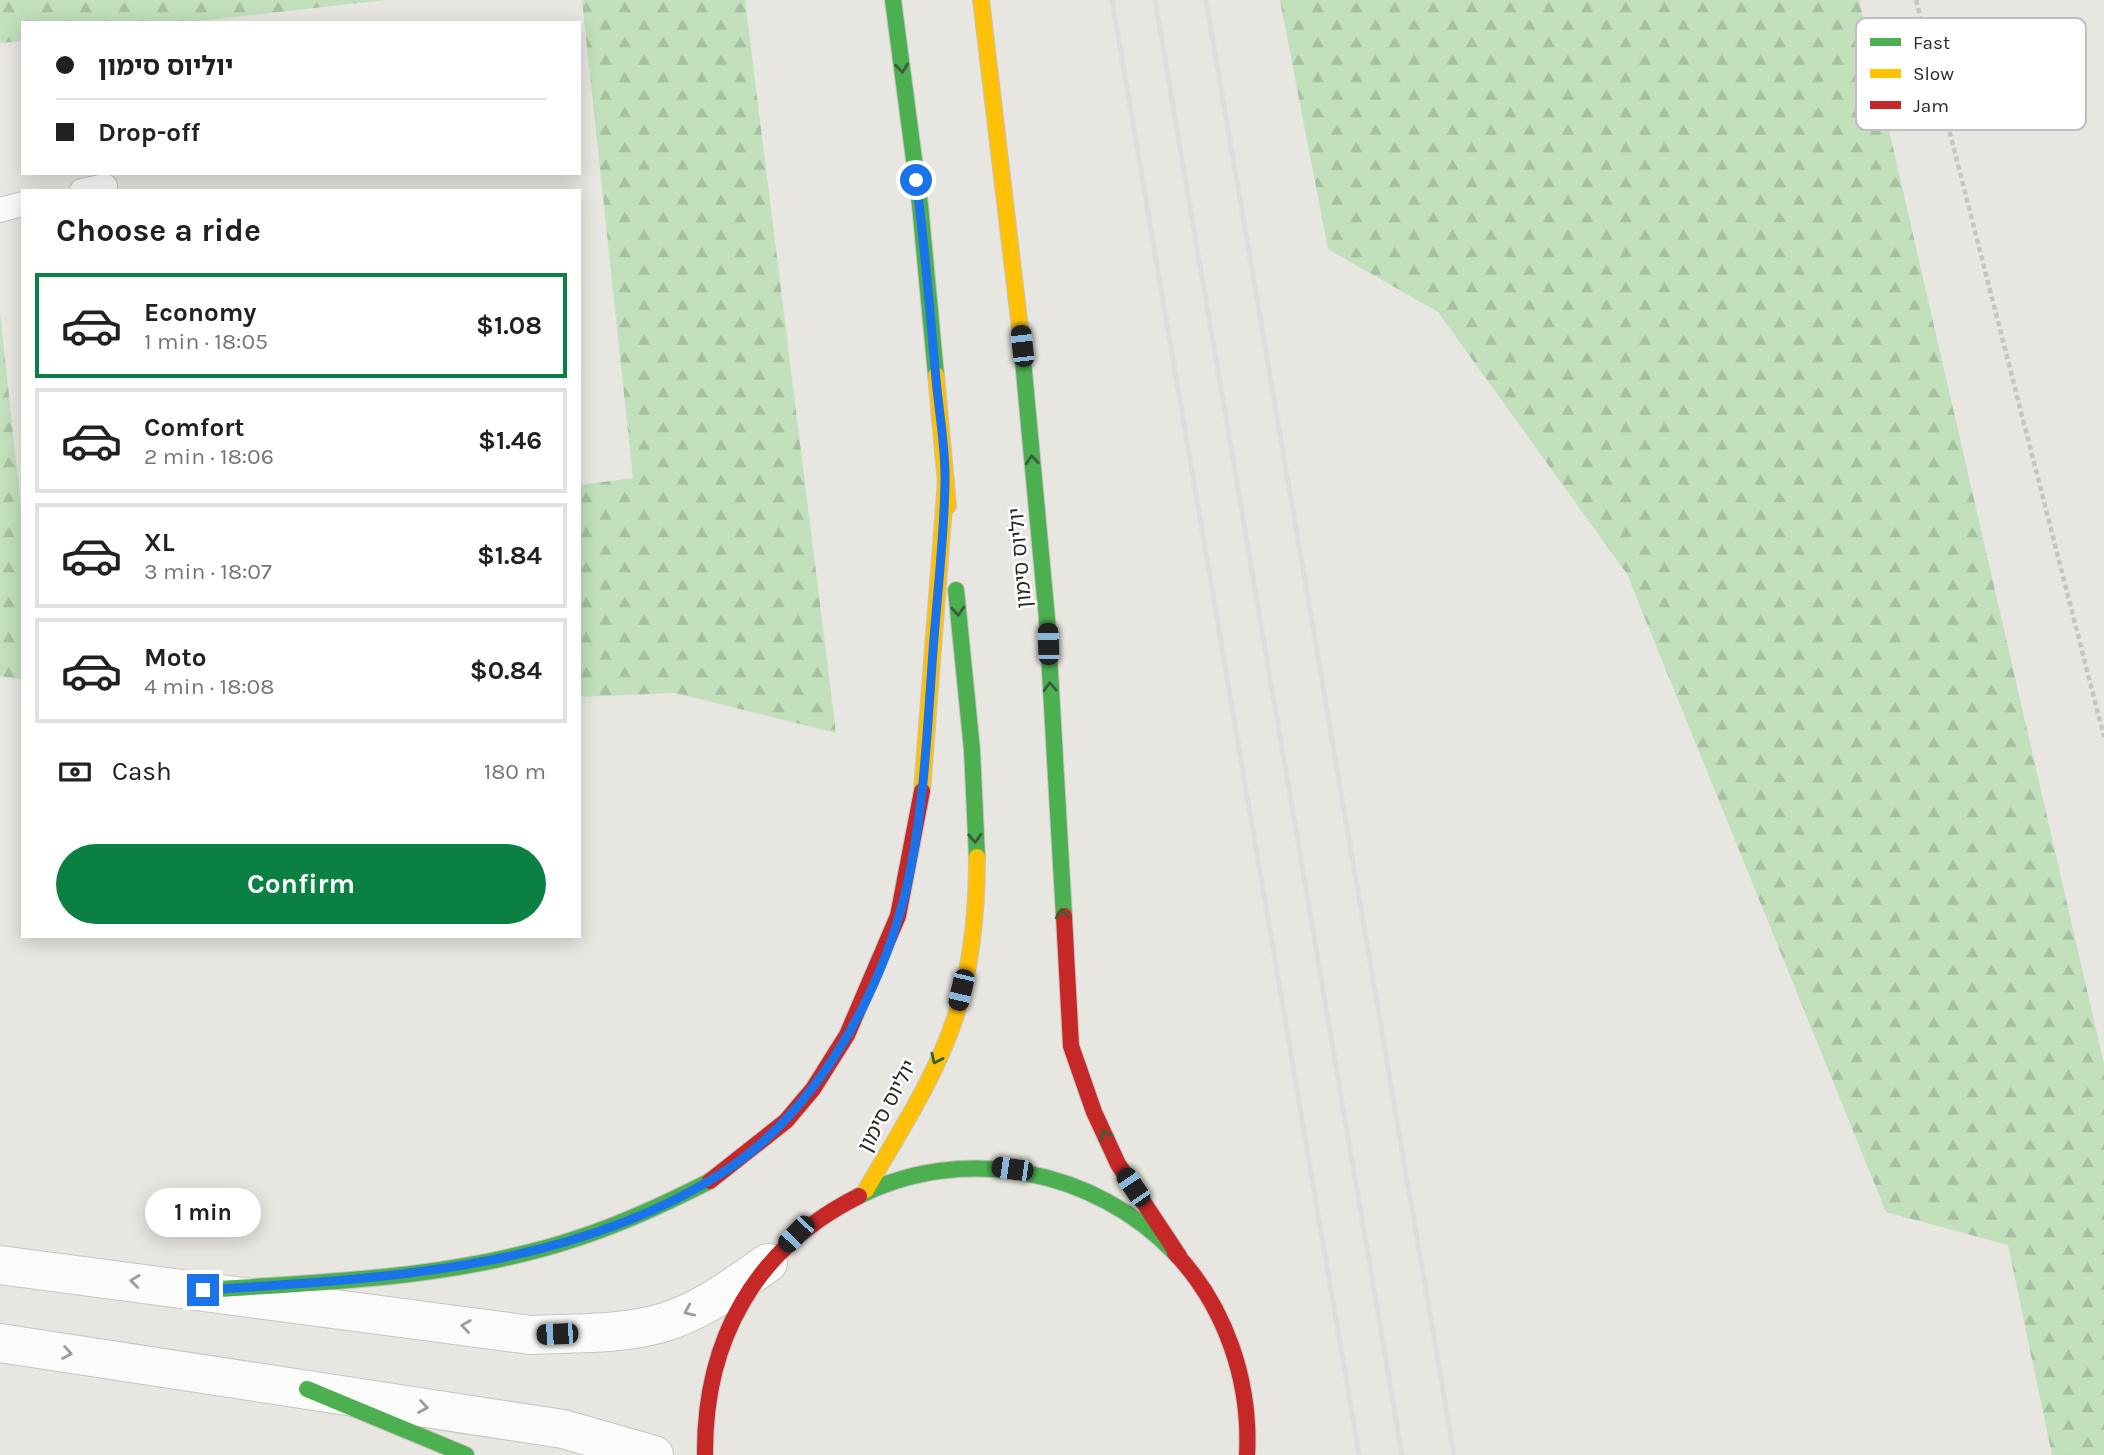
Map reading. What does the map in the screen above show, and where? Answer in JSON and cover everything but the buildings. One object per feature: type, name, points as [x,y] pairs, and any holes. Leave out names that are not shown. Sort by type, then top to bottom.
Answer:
[{"type":"main road","name":"יוליוס סימון","points":[[866,1190],[922,1088],[956,1017],[974,937],[976,860],[971,756],[920,205],[893,0]]},
{"type":"main road","name":"יוליוס סימון","points":[[981,0],[1022,346],[1047,619],[1071,1046],[1094,1112],[1118,1164],[1179,1256]]},
{"type":"main road","points":[[203,1290],[393,1274],[512,1255],[581,1238],[659,1208],[723,1172],[772,1135],[812,1091],[845,1042],[879,966],[905,891],[925,770],[946,480]]},
{"type":"main road","points":[[705,1455],[710,1381],[723,1337],[744,1296],[768,1263],[796,1234],[818,1217],[866,1190],[906,1176],[947,1168],[991,1166],[1033,1172],[1074,1184],[1113,1203],[1148,1226],[1179,1256],[1209,1296],[1231,1342],[1245,1391],[1247,1455]]},
{"type":"main road","points":[[307,1389],[466,1455]]},
{"type":"street","points":[[0,1265],[531,1335],[608,1332],[665,1322],[714,1300],[768,1263]]},
{"type":"street","points":[[0,1343],[563,1429],[654,1455]]},
{"type":"lane","points":[[0,210],[21,205]]},
{"type":"path","points":[[1916,0],[1921,18]]},
{"type":"path","points":[[1949,130],[2104,737]]},
{"type":"green space","points":[[0,0],[385,0],[200,21],[21,21],[21,41],[0,43]]},
{"type":"green space","points":[[582,0],[745,0],[836,733],[675,693],[581,697],[581,485],[633,478]]},
{"type":"green space","points":[[1280,0],[1859,0],[1863,18],[1856,18],[1856,130],[1889,130],[2104,1064],[2104,1455],[2052,1455],[2008,1245],[1886,1212],[1627,574],[1438,312],[1328,249]]},
{"type":"green space","points":[[0,313],[21,507],[21,680],[0,676]]},
{"type":"railway","points":[[1112,0],[1359,1455]]},
{"type":"railway","points":[[1155,0],[1402,1455]]},
{"type":"railway","points":[[1206,0],[1454,1455]]},
{"type":"traffic: fast","points":[[893,0],[920,205],[936,375]]},
{"type":"traffic: fast","points":[[1020,328],[1047,619],[1064,916]]},
{"type":"traffic: fast","points":[[956,590],[972,750],[977,857]]},
{"type":"traffic: fast","points":[[859,1196],[899,1180],[941,1171],[984,1169],[1026,1173],[1067,1184],[1106,1201],[1143,1224],[1175,1253]]},
{"type":"traffic: fast","points":[[203,1290],[392,1276],[487,1262],[595,1232],[710,1181]]},
{"type":"traffic: fast","points":[[307,1389],[466,1455]]},
{"type":"traffic: slow","points":[[981,0],[1020,328]]},
{"type":"traffic: slow","points":[[936,375],[948,506]]},
{"type":"traffic: slow","points":[[922,791],[946,480]]},
{"type":"traffic: slow","points":[[866,1190],[937,1063],[955,1018],[966,978],[972,938],[977,857]]},
{"type":"traffic: jam","points":[[710,1181],[786,1121],[813,1089],[847,1035],[898,916],[922,791]]},
{"type":"traffic: jam","points":[[1064,916],[1071,1046],[1094,1112],[1118,1164],[1179,1256]]},
{"type":"traffic: jam","points":[[705,1455],[707,1413],[714,1373],[726,1336],[743,1302],[764,1270],[791,1242],[822,1217],[859,1196]]},
{"type":"traffic: jam","points":[[1175,1253],[1208,1297],[1232,1347],[1245,1400],[1247,1455]]},
{"type":"route","points":[[203,1290],[393,1274],[512,1255],[581,1238],[659,1208],[723,1172],[772,1135],[812,1091],[845,1042],[879,966],[905,891],[925,770],[946,480],[916,180]]}]
